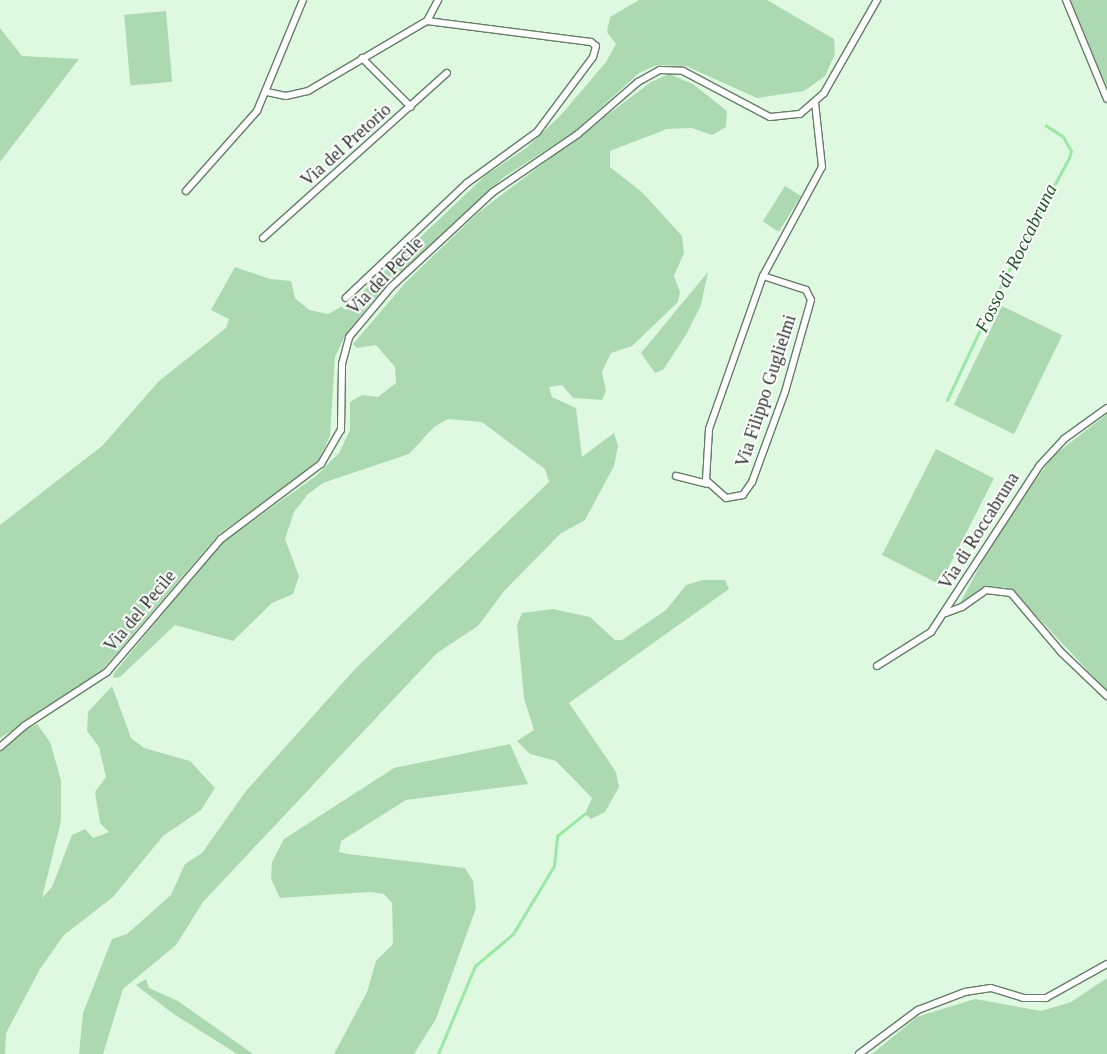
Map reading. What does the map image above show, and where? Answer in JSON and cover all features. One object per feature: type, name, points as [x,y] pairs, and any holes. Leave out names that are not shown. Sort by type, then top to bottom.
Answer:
[{"type":"street","points":[[186,191],[241,134],[267,92],[303,0]]},
{"type":"street","points":[[267,92],[286,96],[305,92],[427,21],[438,0]]},
{"type":"street","points":[[676,476],[707,484],[704,462],[711,421],[763,276],[822,167],[815,104],[877,0]]},
{"type":"street","points":[[1066,0],[1107,99]]},
{"type":"street","name":"Via del Pecile","points":[[346,298],[464,186],[537,132],[593,57],[596,46],[588,42],[427,21]]},
{"type":"street","points":[[362,58],[411,107]]},
{"type":"street","name":"Via del Pecile","points":[[0,747],[29,722],[71,700],[107,672],[221,539],[321,464],[340,430],[342,359],[351,334],[391,287],[502,185],[584,130],[638,82],[663,69],[687,73],[770,117],[797,115],[815,104]]},
{"type":"street","name":"Via del Pretorio","points":[[263,238],[447,73]]},
{"type":"street","name":"Via Filippo Guglielmi","points":[[707,484],[726,498],[741,496],[749,488],[780,409],[808,312],[808,291],[763,276]]},
{"type":"street","name":"Via di Roccabruna","points":[[876,666],[918,644],[946,613],[1040,465],[1060,442],[1107,407]]},
{"type":"street","points":[[946,613],[962,607],[986,590],[1011,593],[1061,652],[1107,696]]},
{"type":"street","points":[[859,1054],[915,1012],[950,997],[987,988],[1027,999],[1046,998],[1107,964]]},
{"type":"green space","points":[[639,0],[767,0],[834,39],[835,54],[825,76],[804,91],[757,98],[686,66],[657,65],[639,73],[574,132],[504,177],[372,301],[346,334],[335,357],[330,436],[317,464],[219,534],[90,684],[0,738],[0,525],[102,446],[159,381],[226,328],[229,319],[211,310],[235,267],[270,279],[291,281],[295,298],[309,310],[328,314],[354,300],[486,175],[526,148],[561,115],[606,62],[616,44],[607,32],[610,17]]},
{"type":"green space","points":[[1070,0],[1107,0],[1107,86],[1090,50]]},
{"type":"green space","points":[[166,11],[172,82],[130,85],[124,15]]},
{"type":"green space","points":[[0,28],[22,56],[79,59],[0,162]]},
{"type":"green space","points":[[669,74],[693,84],[727,111],[726,127],[712,135],[692,128],[667,129],[610,151],[610,167],[643,193],[682,236],[684,253],[674,276],[680,292],[678,302],[632,346],[611,353],[602,372],[606,391],[602,400],[573,398],[562,385],[549,387],[552,397],[576,408],[582,457],[614,433],[618,446],[614,466],[585,520],[560,534],[505,590],[478,626],[437,653],[203,902],[176,945],[123,989],[103,1054],[79,1054],[83,1013],[112,939],[127,934],[171,895],[185,864],[202,853],[246,791],[355,669],[549,482],[545,469],[482,422],[448,419],[434,427],[409,454],[323,483],[308,494],[294,512],[285,539],[299,576],[293,594],[272,603],[233,641],[175,625],[120,677],[113,678],[114,673],[220,544],[316,476],[339,453],[350,430],[350,402],[362,395],[378,397],[396,383],[395,367],[376,345],[357,348],[353,344],[406,282],[479,212],[651,82]]},
{"type":"green space","points":[[785,186],[801,196],[779,232],[763,222]]},
{"type":"green space","points":[[708,272],[701,305],[686,335],[663,370],[655,373],[641,353]]},
{"type":"green space","points":[[1002,306],[1062,335],[1014,434],[954,405]]},
{"type":"green space","points":[[1107,414],[1107,691],[1010,588],[987,586],[960,603],[1001,527],[1053,456]]},
{"type":"green space","points":[[936,449],[994,479],[940,585],[882,555]]},
{"type":"green space","points":[[703,580],[725,580],[729,589],[569,703],[616,772],[619,787],[605,812],[591,819],[585,814],[592,798],[556,761],[530,754],[517,741],[534,730],[524,698],[517,625],[522,613],[553,609],[590,617],[615,640],[622,640],[666,610],[686,585]]},
{"type":"green space","points":[[112,686],[131,738],[144,748],[190,761],[215,788],[201,810],[163,836],[113,897],[64,935],[40,969],[6,1033],[5,1054],[0,1054],[0,749],[9,738],[37,724],[50,742],[61,780],[61,821],[42,898],[52,887],[72,835],[85,829],[93,838],[109,832],[100,823],[95,792],[106,777],[99,747],[87,731],[88,712]]},
{"type":"green space","points":[[510,744],[528,784],[406,800],[341,841],[339,852],[348,854],[465,868],[473,881],[476,908],[436,1019],[414,1054],[334,1054],[367,992],[376,961],[393,944],[392,903],[384,894],[370,892],[280,898],[271,879],[272,862],[284,839],[394,768]]},
{"type":"green space","points":[[1107,978],[1107,1054],[872,1054],[917,1017],[975,999],[1041,1011],[1071,1002]]},
{"type":"green space","points":[[146,979],[149,988],[178,1001],[253,1054],[237,1054],[172,1013],[136,985]]},
{"type":"waterway","name":"Fosso di Roccabruna","points":[[947,400],[1004,279],[1069,158],[1071,151],[1063,137],[1046,126]]},
{"type":"waterway","name":"Fosso di Roccabruna","points":[[438,1054],[475,966],[513,934],[554,866],[557,836],[584,814]]}]
